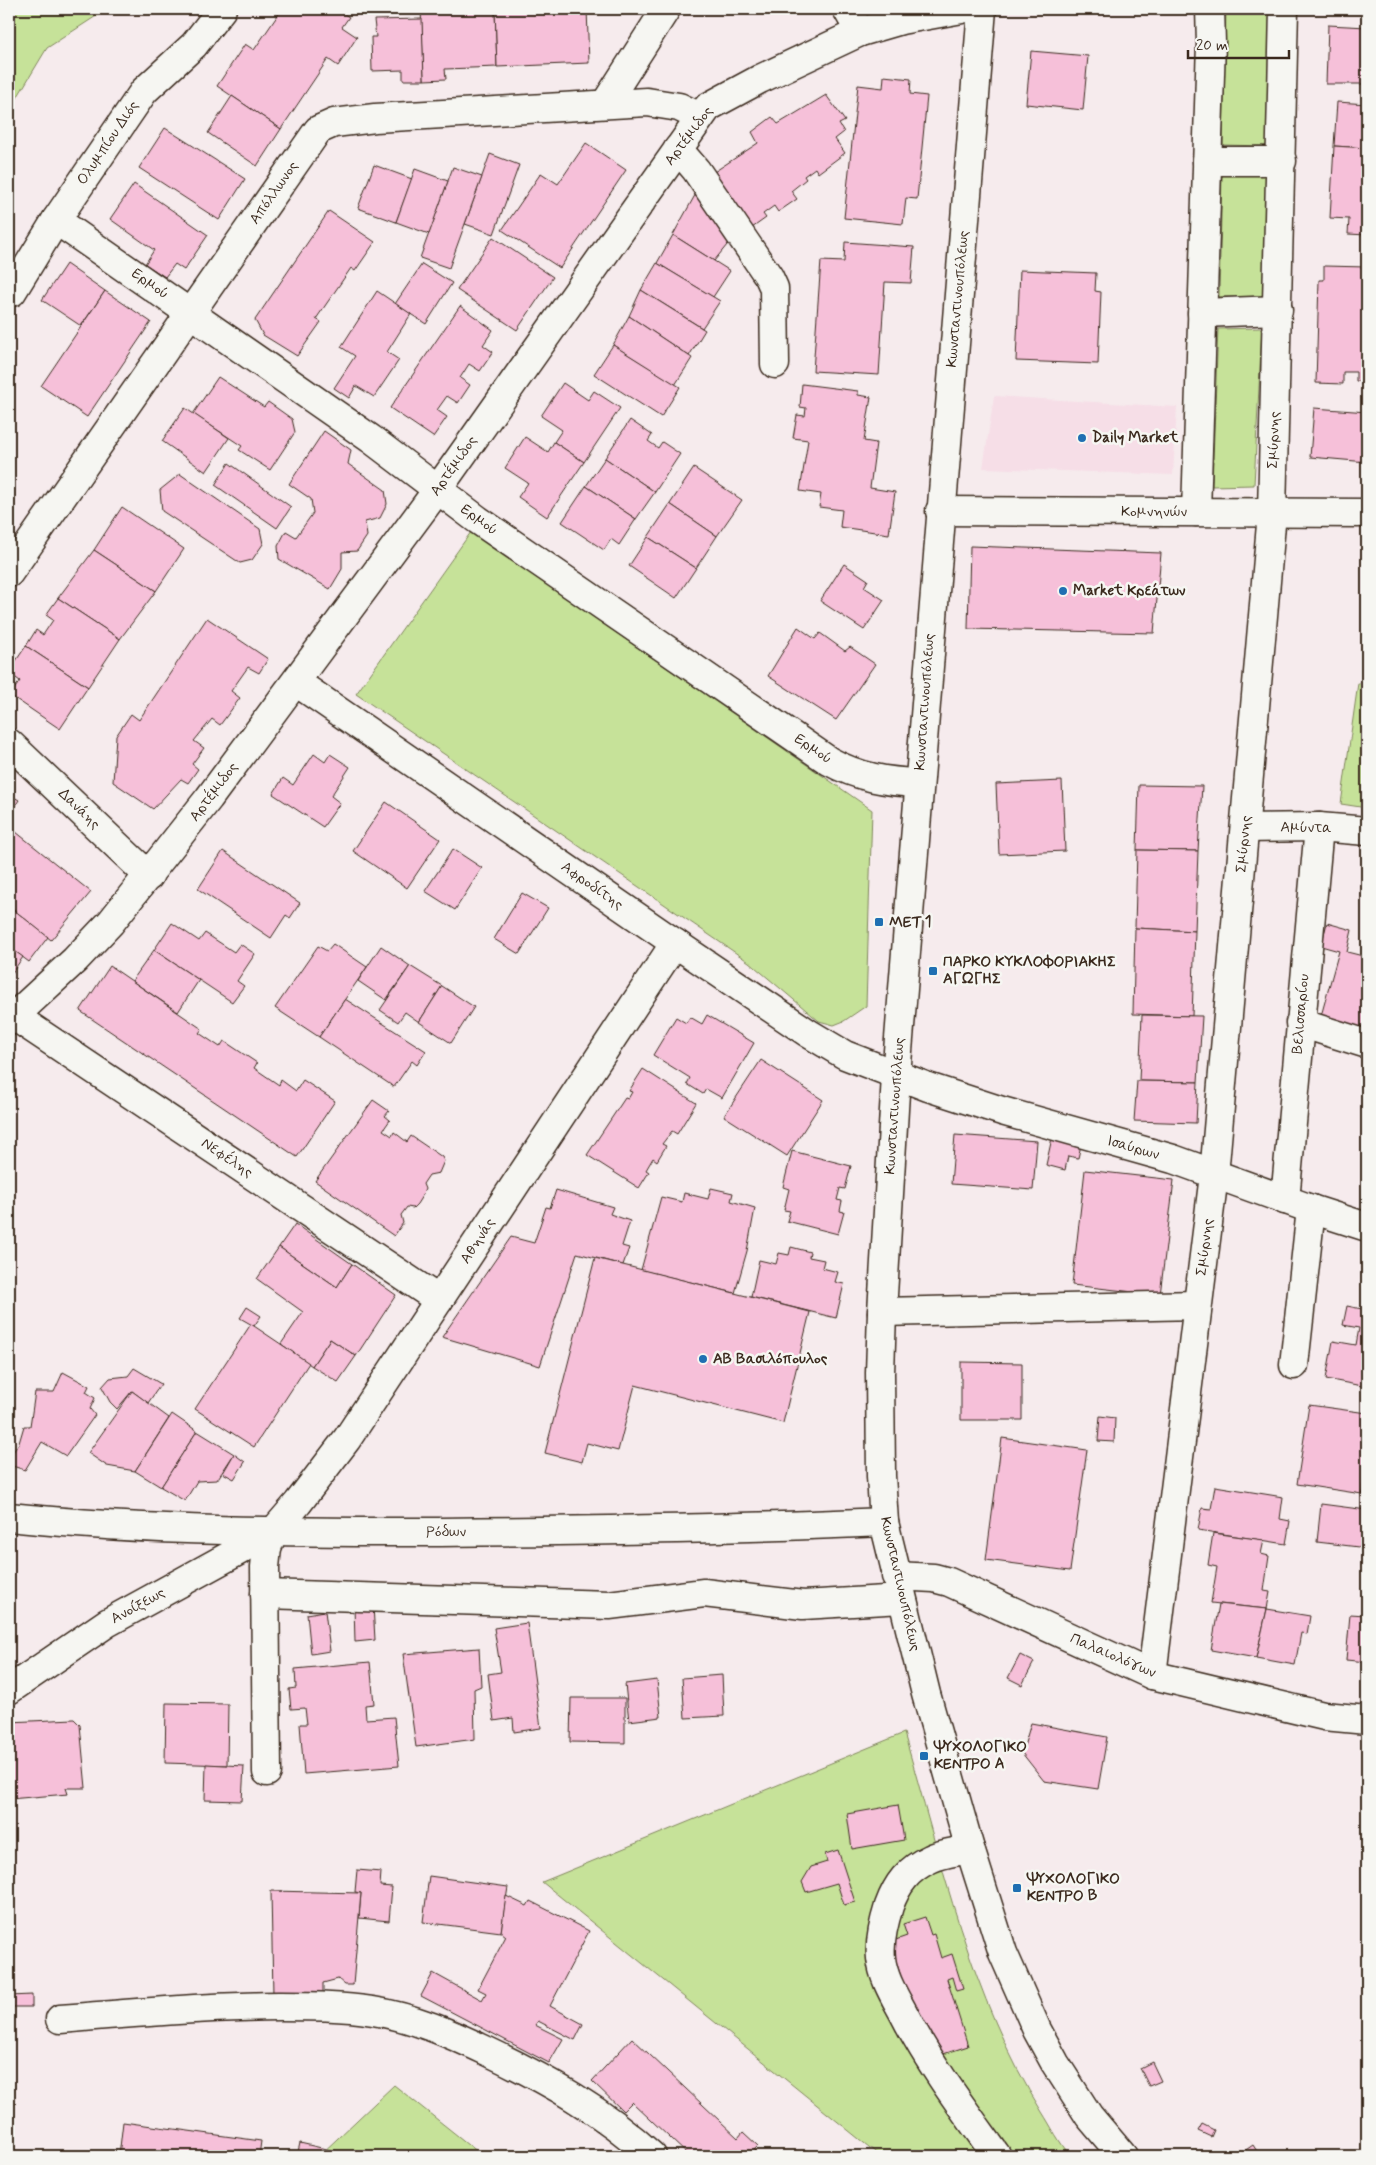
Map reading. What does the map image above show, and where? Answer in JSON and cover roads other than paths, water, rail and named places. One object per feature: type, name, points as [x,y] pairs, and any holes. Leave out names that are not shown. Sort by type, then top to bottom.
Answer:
[{"type":"street","name":"Ολυμπίου Διός","points":[[12,292],[56,220],[144,91],[194,45],[222,9]]},
{"type":"street","points":[[605,104],[666,9]]},
{"type":"street","points":[[847,9],[860,32]]},
{"type":"street","name":"Αρτέμιδος","points":[[11,1019],[75,960],[149,876],[438,490],[708,107],[719,99],[860,32],[900,20],[962,9]]},
{"type":"street","name":"Κωνσταντινουπόλεως","points":[[982,9],[940,511],[896,1076],[882,1312],[880,1441],[884,1522],[926,1694],[970,1849],[1003,1953],[1037,2030],[1084,2109],[1123,2156]]},
{"type":"street","points":[[1196,512],[1211,43],[1210,9]]},
{"type":"street","name":"Σμύρνης","points":[[1152,1675],[1214,1175],[1272,513],[1282,161],[1284,9]]},
{"type":"street","name":"Απόλλωνος","points":[[9,573],[318,130],[325,126],[375,118],[655,102],[679,107],[700,117]]},
{"type":"street","points":[[678,149],[696,170],[769,276],[774,288],[775,364]]},
{"type":"street","points":[[1207,161],[1282,161]]},
{"type":"street","name":"Ερμού","points":[[56,220],[371,439],[521,550],[830,761],[855,774],[878,780],[919,783]]},
{"type":"street","points":[[1202,313],[1278,310]]},
{"type":"street","name":"Κομνηνών","points":[[940,511],[1367,513]]},
{"type":"street","name":"Αφροδίτης","points":[[296,682],[675,943],[830,1047],[857,1061],[896,1076]]},
{"type":"street","name":"Δανάης","points":[[9,743],[149,876]]},
{"type":"street","name":"Αμύντα","points":[[1245,828],[1319,827],[1367,831]]},
{"type":"street","name":"Βελισσαρίου","points":[[1285,1200],[1319,827]]},
{"type":"street","name":"Αθηνάς","points":[[272,1532],[298,1503],[341,1446],[675,943]]},
{"type":"street","name":"Νεφέλης","points":[[11,1019],[439,1300]]},
{"type":"street","points":[[1300,1023],[1367,1044]]},
{"type":"street","name":"Ισαύρων","points":[[896,1076],[1002,1111],[1173,1159],[1285,1200],[1367,1227]]},
{"type":"street","points":[[1294,1365],[1311,1209]]},
{"type":"street","points":[[882,1312],[1197,1305]]},
{"type":"street","name":"Ρόδων","points":[[9,1518],[169,1529],[272,1532],[617,1531],[884,1522]]},
{"type":"street","points":[[267,1772],[265,1558],[272,1532]]},
{"type":"street","name":"Ανοίξεως","points":[[9,1690],[107,1623],[272,1532]]},
{"type":"street","name":"Παλαιολόγων","points":[[265,1594],[609,1605],[697,1594],[803,1605],[899,1588],[934,1578],[949,1582],[1152,1675],[1324,1716],[1367,1720]]},
{"type":"street","points":[[970,1849],[932,1858],[913,1869],[901,1880],[887,1913],[882,1934],[880,1958],[896,2001],[922,2049],[948,2089],[998,2156]]},
{"type":"street","points":[[60,2019],[235,2007],[329,2007],[398,2016],[469,2043],[553,2083],[587,2104],[652,2156]]},
{"type":"place","name":"Daily Market","points":[[1082,438]]},
{"type":"place","name":"Market Κρεάτων","points":[[1063,591]]},
{"type":"place","name":"ΜΕΤ 1","points":[[879,922]]},
{"type":"place","name":"ΠΑΡΚΟ ΚΥΚΛΟΦΟΡΙΑΚΗΣ ΑΓΩΓΗΣ","points":[[933,971]]},
{"type":"place","name":"ΑΒ Βασιλόπουλος","points":[[703,1359]]},
{"type":"place","name":"ΨΥΧΟΛΟΓΙΚΟ ΚΕΝΤΡΟ A","points":[[924,1756]]},
{"type":"place","name":"ΨΥΧΟΛΟΓΙΚΟ ΚΕΝΤΡΟ B","points":[[1017,1888]]}]
